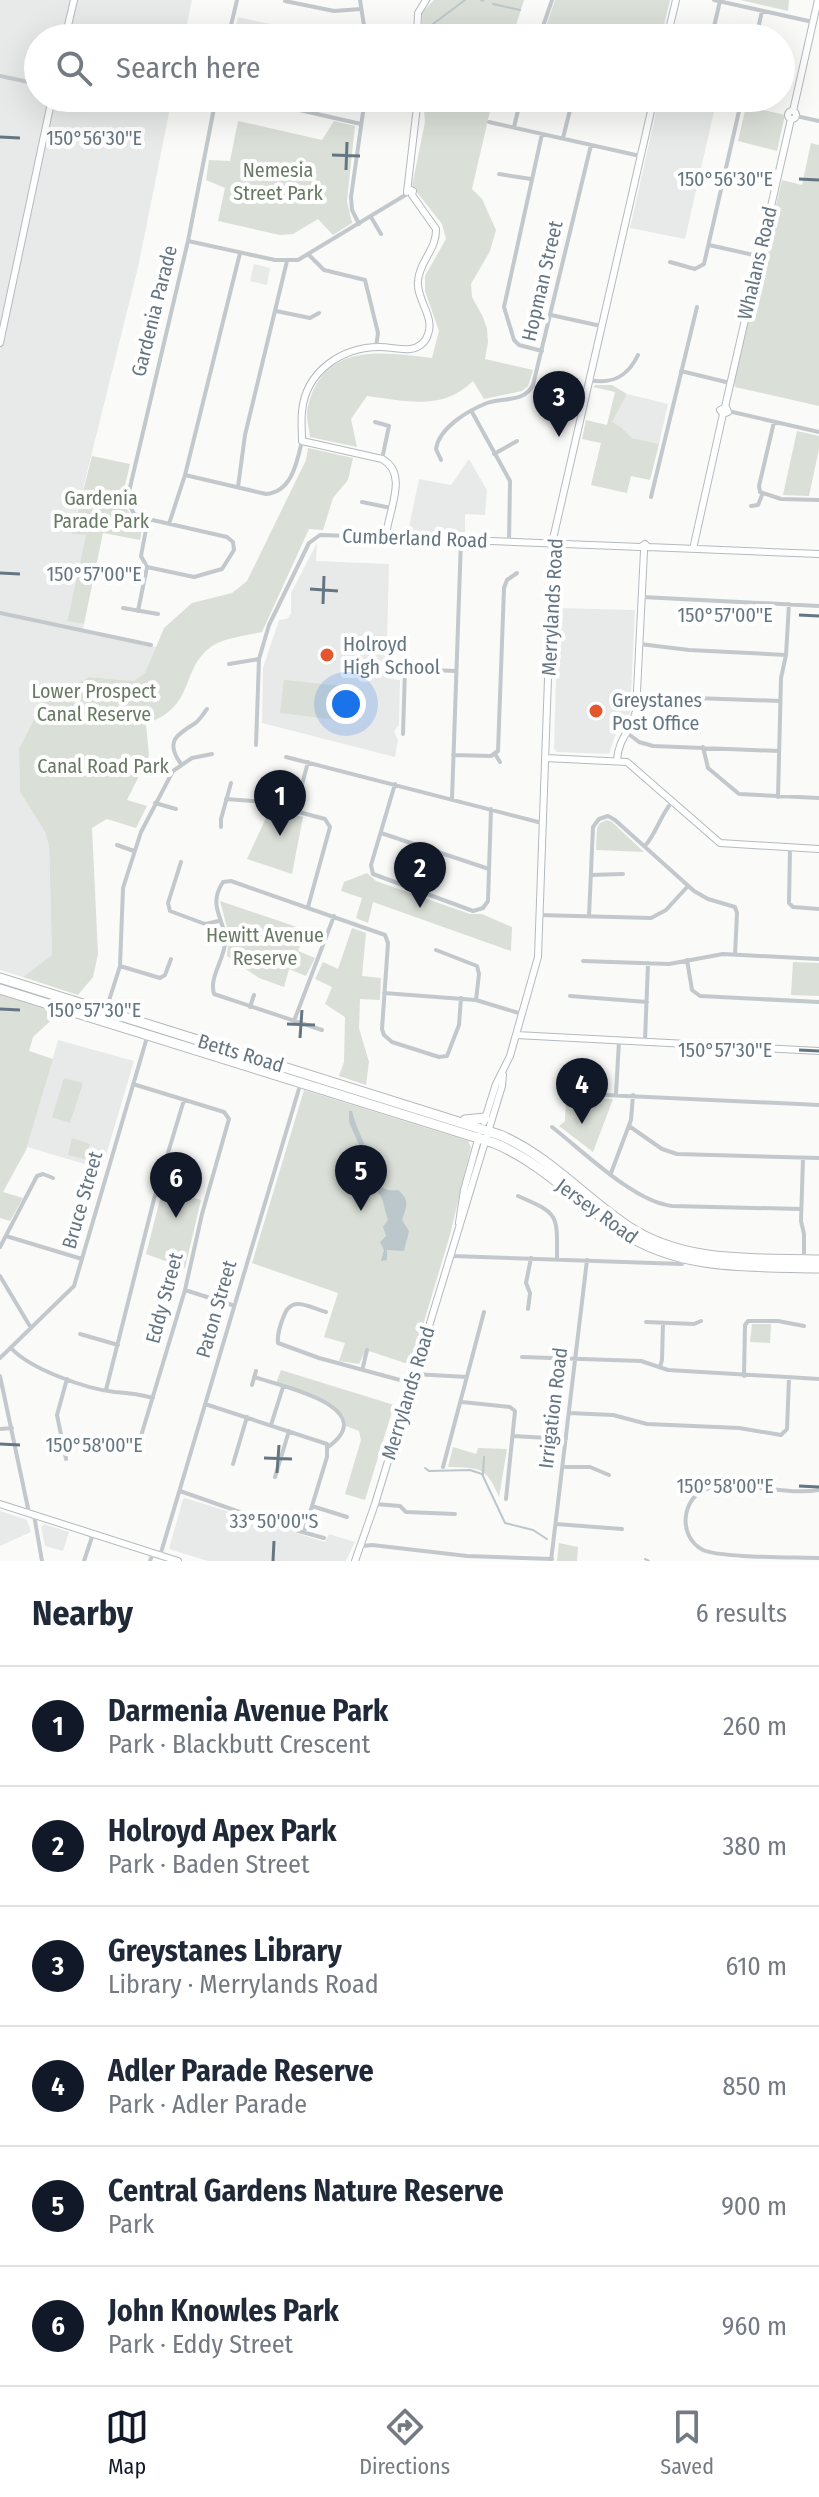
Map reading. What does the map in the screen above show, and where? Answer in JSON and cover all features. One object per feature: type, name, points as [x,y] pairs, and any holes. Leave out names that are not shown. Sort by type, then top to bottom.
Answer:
[{"type":"highway","name":"Betts Road","points":[[0,978],[106,1010],[150,1029],[484,1134]]},
{"type":"highway","name":"Betts Road","points":[[0,989],[124,1026],[150,1029]]},
{"type":"highway","name":"Betts Road","points":[[302,1077],[453,1120],[484,1134]]},
{"type":"highway","points":[[453,1120],[485,1118]]},
{"type":"highway","name":"Jersey Road","points":[[484,1134],[531,1152],[615,1217],[660,1243],[712,1256],[819,1268]]},
{"type":"highway","name":"Jersey Road","points":[[803,1264],[819,1260]]},
{"type":"street","points":[[68,24],[74,0]]},
{"type":"street","points":[[231,24],[237,0]]},
{"type":"street","points":[[360,0],[364,24]]},
{"type":"street","points":[[418,24],[418,13],[426,0]]},
{"type":"street","points":[[544,24],[552,0]]},
{"type":"street","points":[[670,24],[676,0]]},
{"type":"street","name":"Whalans Road","points":[[795,107],[818,0]]},
{"type":"street","points":[[285,1],[331,11],[361,9]]},
{"type":"street","points":[[714,24],[717,1],[813,22]]},
{"type":"street","points":[[759,24],[762,11]]},
{"type":"street","points":[[0,76],[24,81]]},
{"type":"street","points":[[0,343],[49,112]]},
{"type":"street","name":"Gardenia Parade","points":[[148,519],[132,512],[127,496],[188,241],[213,112]]},
{"type":"street","points":[[309,112],[362,124]]},
{"type":"street","points":[[359,224],[351,197],[363,112]]},
{"type":"street","points":[[185,475],[269,494],[282,489],[295,465],[302,441],[302,411],[316,375],[346,351],[376,347],[414,348],[423,343],[430,323],[419,294],[418,280],[434,244],[436,229],[409,193],[416,112]]},
{"type":"street","points":[[514,127],[518,112]]},
{"type":"street","points":[[563,138],[570,112]]},
{"type":"street","name":"Merrylands Road","points":[[484,1134],[485,1118],[516,1035],[538,957],[553,544],[651,112]]},
{"type":"street","points":[[670,262],[701,269],[705,262],[739,112]]},
{"type":"street","name":"Whalans Road","points":[[693,549],[758,256],[794,112]]},
{"type":"street","points":[[793,116],[819,121]]},
{"type":"street","points":[[489,122],[640,156]]},
{"type":"street","points":[[542,134],[504,307],[514,340],[528,349],[542,351]]},
{"type":"street","name":"Hopman Street","points":[[441,460],[436,449],[439,435],[487,403],[526,395],[533,385],[591,145]]},
{"type":"street","points":[[499,174],[531,179]]},
{"type":"street","points":[[188,241],[287,261],[309,255],[409,193]]},
{"type":"street","points":[[371,217],[381,234]]},
{"type":"street","points":[[709,245],[758,256]]},
{"type":"street","points":[[169,524],[185,475],[240,253]]},
{"type":"street","points":[[309,255],[324,270],[365,280],[379,338],[376,347]]},
{"type":"street","points":[[238,487],[245,435],[287,261]]},
{"type":"street","points":[[651,497],[697,307]]},
{"type":"street","points":[[276,311],[310,318],[319,313]]},
{"type":"street","points":[[551,315],[601,326]]},
{"type":"street","points":[[589,380],[603,382],[622,376],[633,366],[638,355]]},
{"type":"street","points":[[681,371],[730,383]]},
{"type":"street","points":[[725,411],[819,432]]},
{"type":"street","points":[[472,412],[512,486],[509,542]]},
{"type":"street","points":[[375,422],[389,426],[382,459]]},
{"type":"street","points":[[751,506],[757,505],[762,495],[759,486],[774,422]]},
{"type":"street","points":[[302,441],[382,459],[392,466],[396,477],[386,537]]},
{"type":"street","points":[[494,454],[517,441]]},
{"type":"street","points":[[762,495],[819,500]]},
{"type":"street","points":[[362,502],[391,508]]},
{"type":"street","points":[[138,611],[147,567],[141,556],[148,519],[227,537],[233,542],[234,550],[228,562],[215,573],[193,577],[147,567]]},
{"type":"street","name":"Cumberland Road","points":[[256,745],[259,659],[269,625],[312,540],[325,535],[819,554]]},
{"type":"street","points":[[233,542],[240,538]]},
{"type":"street","points":[[452,799],[461,540]]},
{"type":"street","points":[[617,760],[621,739],[635,717],[638,696],[644,548]]},
{"type":"street","points":[[495,754],[498,749],[504,588],[507,580],[517,573]]},
{"type":"street","points":[[642,597],[819,606]]},
{"type":"street","points":[[778,797],[780,701],[789,604]]},
{"type":"street","points":[[123,608],[158,614]]},
{"type":"street","points":[[0,613],[151,645]]},
{"type":"street","points":[[640,644],[786,655]]},
{"type":"street","points":[[229,664],[259,659]]},
{"type":"street","points":[[403,734],[405,669],[456,671]]},
{"type":"street","points":[[638,696],[780,701]]},
{"type":"street","points":[[181,764],[174,752],[176,737],[207,709]]},
{"type":"street","points":[[626,732],[645,744],[779,751]]},
{"type":"street","points":[[703,747],[708,768],[733,791],[746,795],[819,798]]},
{"type":"street","points":[[124,1026],[109,1017],[106,1010],[120,966],[121,896],[134,851],[166,781],[181,764],[212,754]]},
{"type":"street","points":[[453,755],[495,754]]},
{"type":"street","points":[[495,754],[500,762]]},
{"type":"street","points":[[286,757],[542,823]]},
{"type":"street","points":[[545,758],[617,760],[631,765],[717,842],[819,849]]},
{"type":"street","points":[[295,811],[308,762]]},
{"type":"street","points":[[221,827],[231,783]]},
{"type":"street","points":[[395,784],[371,865],[374,875],[471,910],[479,911],[487,903],[491,809]]},
{"type":"street","points":[[226,799],[267,802],[329,822],[330,830],[308,907]]},
{"type":"street","points":[[645,846],[656,833],[672,802]]},
{"type":"street","points":[[155,803],[176,809]]},
{"type":"street","points":[[589,916],[593,829],[600,817],[614,818],[688,886],[704,897],[737,905],[735,955]]},
{"type":"street","points":[[329,822],[336,818]]},
{"type":"street","points":[[381,833],[489,869]]},
{"type":"street","points":[[117,845],[134,851]]},
{"type":"street","points":[[790,848],[789,906],[819,909]]},
{"type":"street","points":[[181,862],[167,910],[204,924],[219,921]]},
{"type":"street","points":[[591,875],[623,874]]},
{"type":"street","points":[[322,1030],[211,994],[225,945],[216,897],[222,879],[388,936],[382,1029],[388,1039],[448,1059],[459,1025],[461,998]]},
{"type":"street","points":[[539,915],[656,917],[688,886]]},
{"type":"street","points":[[294,1021],[334,916]]},
{"type":"street","points":[[436,950],[480,966],[476,1000]]},
{"type":"street","points":[[583,961],[669,964],[718,954],[819,959]]},
{"type":"street","points":[[120,966],[163,978],[171,959]]},
{"type":"street","points":[[687,960],[692,990],[700,996],[819,1002]]},
{"type":"street","points":[[645,1042],[648,963]]},
{"type":"street","points":[[384,993],[476,1000],[522,1014]]},
{"type":"street","points":[[250,1007],[254,995]]},
{"type":"street","points":[[570,996],[647,1002]]},
{"type":"street","points":[[83,1013],[102,1013],[106,1010]]},
{"type":"street","name":"Bruce Street","points":[[0,1358],[73,1289],[150,1029]]},
{"type":"street","points":[[516,1035],[819,1051]]},
{"type":"street","points":[[616,1094],[619,1041]]},
{"type":"street","name":"Merrylands Road","points":[[355,1561],[459,1223],[466,1180],[502,1086],[503,1073]]},
{"type":"street","name":"Paton Street","points":[[154,1557],[180,1491],[302,1077]]},
{"type":"street","name":"Eddy Street","points":[[133,1084],[226,1113],[229,1119],[201,1218],[185,1290],[138,1446]]},
{"type":"street","points":[[563,1085],[563,1096],[616,1094],[819,1105]]},
{"type":"street","points":[[611,1173],[629,1126],[633,1095]]},
{"type":"street","points":[[106,1390],[154,1199],[184,1100]]},
{"type":"street","points":[[629,1126],[657,1146],[673,1153],[819,1158]]},
{"type":"street","points":[[552,1127],[641,1196],[664,1205],[801,1209]]},
{"type":"street","points":[[803,1158],[803,1264]]},
{"type":"street","points":[[0,1247],[37,1176],[43,1174],[53,1178]]},
{"type":"street","points":[[518,1196],[541,1206],[557,1221],[557,1259]]},
{"type":"street","points":[[6,1236],[82,1259]]},
{"type":"street","name":"Jersey Road","points":[[449,1256],[682,1264]]},
{"type":"street","points":[[528,1309],[530,1293],[526,1283],[531,1258]]},
{"type":"street","name":"Irrigation Road","points":[[551,1560],[587,1260]]},
{"type":"street","points":[[0,1276],[31,1328]]},
{"type":"street","points":[[185,1290],[233,1305]]},
{"type":"street","points":[[326,1312],[296,1303],[288,1304],[277,1344],[411,1383]]},
{"type":"street","points":[[443,1467],[484,1312]]},
{"type":"street","points":[[744,1376],[745,1319],[804,1326]]},
{"type":"street","points":[[646,1322],[695,1324],[701,1321]]},
{"type":"street","points":[[655,1368],[663,1323]]},
{"type":"street","points":[[80,1334],[118,1345]]},
{"type":"street","points":[[11,1348],[42,1371],[106,1390],[131,1392],[153,1399]]},
{"type":"street","points":[[362,1368],[367,1350]]},
{"type":"street","points":[[522,1357],[641,1361],[655,1368],[819,1379]]},
{"type":"street","points":[[252,1385],[256,1371]]},
{"type":"street","points":[[414,1374],[468,1377]]},
{"type":"street","points":[[0,1376],[42,1561]]},
{"type":"street","points":[[254,1377],[315,1397],[343,1415],[344,1425],[336,1441],[328,1447],[304,1532]]},
{"type":"street","points":[[569,1413],[612,1415],[647,1424],[737,1428],[781,1435],[787,1429],[789,1377]]},
{"type":"street","points":[[66,1459],[57,1415],[67,1379]]},
{"type":"street","points":[[271,1425],[283,1387]]},
{"type":"street","points":[[462,1402],[516,1407],[506,1499]]},
{"type":"street","points":[[205,1404],[325,1442],[328,1447]]},
{"type":"street","points":[[233,1464],[247,1417]]},
{"type":"street","points":[[0,1429],[12,1428]]},
{"type":"street","points":[[275,1477],[289,1431]]},
{"type":"street","points":[[513,1436],[566,1439]]},
{"type":"street","points":[[563,1467],[590,1467],[609,1475]]},
{"type":"street","points":[[819,1490],[710,1488],[693,1499],[685,1518],[692,1541],[708,1552],[819,1558]]},
{"type":"street","points":[[180,1491],[324,1538]]},
{"type":"street","points":[[0,1504],[154,1557],[178,1561]]},
{"type":"street","points":[[375,1504],[400,1506],[406,1512],[455,1514]]},
{"type":"street","points":[[312,1506],[347,1517]]},
{"type":"street","points":[[556,1524],[622,1529]]},
{"type":"street","points":[[84,1561],[93,1534]]},
{"type":"street","points":[[362,1546],[551,1560]]},
{"type":"shaded area","points":[[0,0],[192,0],[187,24],[24,24],[24,112],[169,112],[139,263],[76,517],[73,534],[86,535],[67,620],[84,624],[83,630],[156,647],[145,674],[134,681],[89,677],[44,702],[19,749],[20,792],[45,832],[49,845],[52,956],[23,977],[0,970]]},
{"type":"shaded area","points":[[238,17],[270,24],[236,24]]},
{"type":"shaded area","points":[[656,112],[714,112],[685,239],[630,228]]},
{"type":"shaded area","points":[[254,264],[270,268],[267,285],[250,281]]},
{"type":"shaded area","points":[[627,394],[668,404],[659,444],[632,438],[611,422]]},
{"type":"shaded area","points":[[469,459],[487,490],[485,515],[465,514],[465,534],[408,532],[419,479],[451,485]]},
{"type":"shaded area","name":"Holroyd High School","points":[[317,543],[316,561],[389,564],[386,678],[400,680],[399,725],[394,731],[398,740],[395,757],[262,723],[263,668],[279,620],[287,619],[291,614],[291,593]]},
{"type":"shaded area","points":[[558,608],[635,610],[630,713],[615,736],[609,754],[557,752],[554,748]]},
{"type":"shaded area","points":[[58,1040],[134,1061],[102,1169],[27,1147]]},
{"type":"shaded area","points":[[349,1111],[352,1111],[371,1159],[368,1163],[375,1180],[382,1187],[398,1190],[406,1200],[402,1220],[409,1231],[404,1251],[387,1250],[387,1260],[381,1261],[384,1250],[380,1242],[386,1236],[383,1227],[388,1220],[380,1195],[359,1181],[357,1166],[363,1154],[349,1122]]},
{"type":"shaded area","points":[[185,1498],[325,1542],[329,1534],[355,1542],[346,1561],[208,1561],[169,1549]]},
{"type":"shaded area","points":[[0,1511],[27,1520],[31,1532],[0,1546]]},
{"type":"shaded area","points":[[44,1524],[69,1532],[63,1551],[45,1546],[41,1527]]},
{"type":"green space","points":[[434,0],[524,0],[516,24],[422,24],[422,12]]},
{"type":"green space","points":[[555,0],[670,0],[664,24],[547,24]]},
{"type":"green space","points":[[740,0],[789,0],[788,11]]},
{"type":"green space","points":[[424,112],[490,112],[472,189],[482,199],[496,230],[490,251],[471,284],[472,297],[487,329],[485,359],[533,370],[528,386],[522,391],[484,399],[473,381],[449,397],[423,402],[367,396],[351,419],[357,447],[310,437],[307,410],[316,385],[327,371],[341,361],[375,354],[432,358],[439,331],[425,291],[425,276],[446,239],[442,224],[412,186],[425,122]]},
{"type":"green space","points":[[745,112],[785,115],[777,151],[738,141]]},
{"type":"green space","name":"Nemesia Street Park","points":[[238,121],[322,140],[334,121],[355,126],[347,201],[352,223],[333,235],[318,219],[293,234],[280,235],[218,221],[225,188],[206,180],[209,160],[230,161]]},
{"type":"green space","points":[[811,143],[819,145],[819,406],[735,387],[734,381],[782,180],[802,185]]},
{"type":"green space","points":[[612,385],[627,394],[612,422],[632,438],[659,444],[650,480],[631,476],[627,493],[591,485],[601,443],[582,439],[586,420],[607,425],[615,392],[593,387]]},
{"type":"green space","points":[[797,431],[819,436],[809,496],[783,495]]},
{"type":"green space","name":"Lower Prospect Canal Reserve","points":[[308,448],[353,458],[348,480],[333,498],[323,530],[309,529],[262,632],[212,646],[199,660],[180,699],[162,717],[146,724],[149,756],[127,800],[147,806],[136,828],[107,819],[92,828],[98,954],[93,977],[78,995],[23,977],[52,955],[49,845],[45,832],[20,792],[19,749],[43,702],[89,677],[134,681],[145,673],[164,628],[192,603],[232,593],[247,581],[306,460]]},
{"type":"green space","name":"Gardenia Parade Park","points":[[92,456],[130,464],[123,498],[128,510],[143,524],[140,540],[103,533],[84,624],[67,621],[86,535],[72,534]]},
{"type":"green space","points":[[284,680],[342,686],[338,720],[280,713]]},
{"type":"green space","points":[[270,809],[303,817],[292,874],[247,859]]},
{"type":"green space","points":[[607,820],[644,852],[596,850],[597,828]]},
{"type":"green space","points":[[367,873],[376,881],[470,914],[482,914],[512,927],[511,951],[373,902],[368,923],[356,918],[362,898],[341,891],[344,882]]},
{"type":"green space","name":"Hewitt Avenue Reserve","points":[[220,901],[306,930],[298,951],[315,958],[306,976],[289,969],[284,987],[259,978],[227,956],[229,935]]},
{"type":"green space","points":[[352,928],[366,933],[362,976],[381,978],[380,1000],[360,999],[359,1028],[369,1062],[366,1085],[339,1076],[344,1062],[345,1017],[325,1004],[332,987],[315,979],[323,962],[338,969]]},
{"type":"green space","points":[[793,962],[819,963],[819,996],[791,995]]},
{"type":"green space","points":[[0,994],[59,1013],[33,1037],[29,1051],[53,1059],[26,1150],[3,1192],[23,1198],[10,1221],[0,1218]]},
{"type":"green space","points":[[64,1078],[83,1083],[70,1123],[52,1117]]},
{"type":"green space","points":[[304,1090],[468,1141],[471,1147],[450,1235],[411,1365],[366,1350],[359,1364],[339,1361],[345,1343],[324,1337],[338,1293],[252,1263]]},
{"type":"green space","points":[[566,1096],[613,1099],[593,1152],[559,1126],[565,1121]]},
{"type":"green space","points":[[72,1138],[90,1144],[85,1159],[68,1155]]},
{"type":"green space","points":[[163,1188],[201,1200],[185,1268],[146,1254]]},
{"type":"green space","points":[[752,1324],[771,1324],[770,1343],[750,1342]]},
{"type":"green space","points":[[281,1370],[394,1405],[365,1500],[345,1494],[361,1440],[359,1431],[346,1426],[339,1410],[330,1404],[276,1383]]},
{"type":"green space","points":[[453,1447],[476,1454],[478,1448],[507,1449],[499,1497],[490,1479],[481,1471],[448,1467]]},
{"type":"green space","points":[[559,1543],[578,1547],[577,1561],[557,1561]]},
{"type":"waterway","points":[[433,24],[465,0]]},
{"type":"waterway","points":[[493,4],[520,10]]},
{"type":"waterway","points":[[483,1475],[484,1457]]},
{"type":"waterway","points":[[425,1468],[429,1471],[470,1470],[482,1474],[505,1523],[533,1530],[547,1539]]},
{"type":"waterway","points":[[645,1559],[649,1561]]},
{"type":"place","name":"Greystanes Library","points":[[559,437]]},
{"type":"place","name":"Holroyd High School","points":[[327,655]]},
{"type":"place","name":"Greystanes Post Office","points":[[596,711]]},
{"type":"place","name":"Darmenia Avenue Park","points":[[280,836]]},
{"type":"place","name":"Holroyd Apex Park","points":[[420,908]]},
{"type":"place","name":"Adler Parade Reserve","points":[[582,1124]]},
{"type":"place","name":"Central Gardens Nature Reserve","points":[[361,1211]]},
{"type":"place","name":"John Knowles Park","points":[[176,1218]]},
{"type":"park label","name":"Canal Road Park","points":[[103,766]]}]
